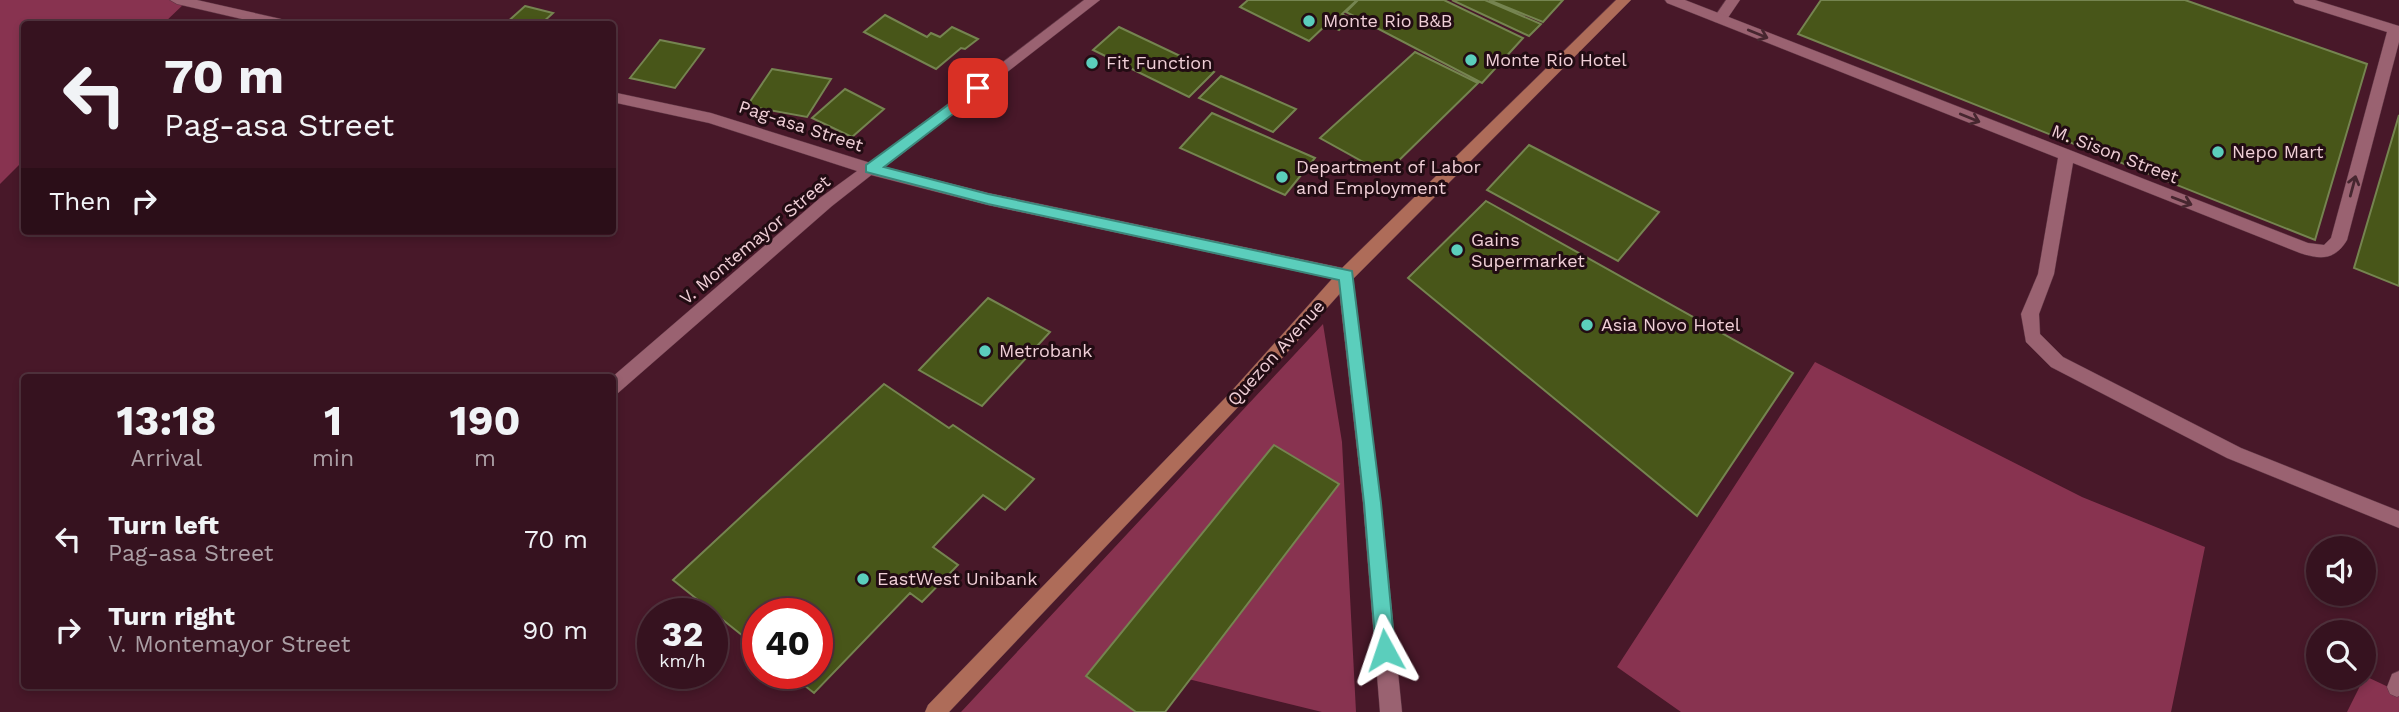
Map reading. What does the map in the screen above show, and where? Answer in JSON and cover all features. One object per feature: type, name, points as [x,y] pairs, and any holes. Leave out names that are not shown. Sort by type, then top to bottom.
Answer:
[{"type":"main road","name":"Quezon Avenue","points":[[935,712],[1234,400],[1346,275],[1624,0]]},
{"type":"street","points":[[177,0],[268,21]]},
{"type":"street","name":"V. Montemayor Street","points":[[616,384],[827,202],[1093,0]]},
{"type":"street","name":"M. Sison Street","points":[[1672,0],[2306,249],[2328,252],[2339,240],[2397,31]]},
{"type":"street","points":[[1720,19],[1733,0]]},
{"type":"street","points":[[2300,0],[2397,31]]},
{"type":"street","name":"Pag-asa Street","points":[[616,98],[711,118],[833,159],[988,199],[1346,275]]},
{"type":"street","points":[[2066,156],[2046,274],[2030,314],[2032,337],[2057,362],[2234,453],[2399,520]]},
{"type":"street","points":[[1346,275],[1372,503],[1391,712]]},
{"type":"shaded area","points":[[0,0],[186,2],[166,21],[21,21],[21,163],[0,184]]},
{"type":"shaded area","points":[[1323,324],[1342,442],[1356,712],[1322,712],[1176,676],[1159,712],[961,712]]},
{"type":"shaded area","points":[[1815,362],[2082,497],[2205,547],[2171,712],[1681,712],[1617,667]]},
{"type":"shaded area","points":[[2376,681],[2399,692],[2399,712],[2347,712],[2358,690],[2376,690]]},
{"type":"building","name":"Monte Rio B&B","points":[[1248,0],[1357,0],[1342,14],[1351,19],[1339,30],[1327,24],[1309,41],[1240,7]]},
{"type":"building","name":"Monte Rio Hotel","points":[[1358,0],[1444,0],[1523,38],[1482,83],[1346,12]]},
{"type":"building","points":[[1452,0],[1485,0],[1541,24],[1529,36]]},
{"type":"building","points":[[1489,0],[1563,0],[1543,22]]},
{"type":"building","name":"Nepo Mart","points":[[1821,0],[2185,0],[2367,64],[2315,240],[1798,34]]},
{"type":"building","points":[[525,6],[553,13],[544,21],[508,21]]},
{"type":"building","points":[[885,15],[927,37],[931,33],[940,37],[952,27],[978,39],[965,49],[961,48],[936,69],[864,32]]},
{"type":"building","points":[[1119,27],[1214,72],[1189,97],[1093,50]]},
{"type":"building","points":[[660,40],[704,49],[675,88],[630,78]]},
{"type":"building","points":[[1415,52],[1478,83],[1385,174],[1320,138]]},
{"type":"building","points":[[772,69],[831,79],[807,117],[747,106]]},
{"type":"building","points":[[1221,76],[1296,109],[1273,132],[1199,98]]},
{"type":"building","points":[[845,89],[884,109],[852,137],[812,118]]},
{"type":"building","points":[[1212,113],[1315,158],[1285,195],[1180,148]]},
{"type":"building","points":[[2399,115],[2399,286],[2354,268]]},
{"type":"building","points":[[1529,145],[1659,212],[1618,261],[1487,190]]},
{"type":"building","name":"Asia Novo Hotel","points":[[1486,201],[1793,373],[1697,516],[1408,278]]},
{"type":"building","name":"Metrobank","points":[[988,298],[1050,332],[982,406],[919,370]]},
{"type":"building","points":[[884,384],[949,428],[953,425],[1034,479],[1005,510],[983,495],[933,547],[958,565],[922,602],[910,593],[833,673],[833,598],[742,598],[742,635],[728,624],[728,598],[696,598],[673,580]]},
{"type":"building","points":[[1274,445],[1339,484],[1165,712],[1136,712],[1086,676]]},
{"type":"place","name":"Monte Rio B&B","points":[[1309,21]]},
{"type":"place","name":"Monte Rio Hotel","points":[[1471,60]]},
{"type":"place","name":"Fit Function","points":[[1092,63]]},
{"type":"place","name":"Nepo Mart","points":[[2218,152]]},
{"type":"place","name":"Department of Labor and Employment","points":[[1282,177]]},
{"type":"place","name":"Gains Supermarket","points":[[1457,250]]},
{"type":"place","name":"Asia Novo Hotel","points":[[1587,325]]},
{"type":"place","name":"Metrobank","points":[[985,351]]},
{"type":"place","name":"EastWest Unibank","points":[[863,579]]},
{"type":"route","points":[[978,88],[871,169],[988,199],[1346,275],[1372,503],[1385,650]]}]
